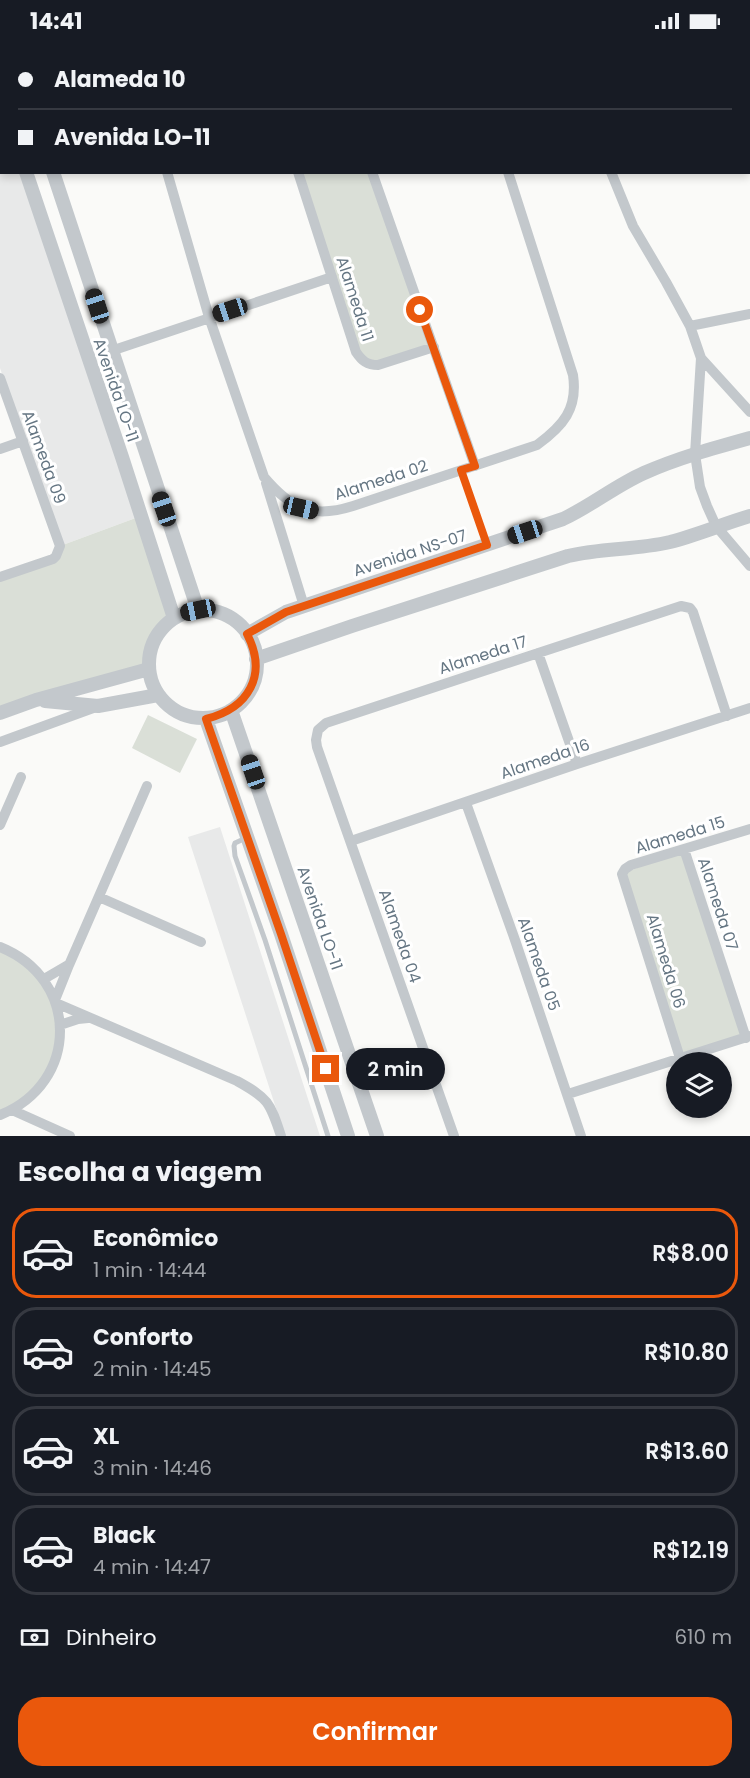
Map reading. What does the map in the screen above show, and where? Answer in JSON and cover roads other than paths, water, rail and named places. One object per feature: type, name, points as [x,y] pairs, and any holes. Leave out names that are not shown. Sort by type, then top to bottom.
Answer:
[{"type":"street","name":"Avenida LO-11","points":[[27,174],[174,618]]},
{"type":"street","name":"Avenida LO-11","points":[[54,174],[198,610]]},
{"type":"street","name":"Alameda 02","points":[[168,174],[209,317],[264,477],[288,501],[301,508],[320,512],[335,512],[353,507],[537,445],[552,435],[565,421],[573,404],[575,389],[573,375],[509,174]]},
{"type":"street","name":"Alameda 11","points":[[299,174],[356,352],[364,362],[378,365],[434,347]]},
{"type":"street","points":[[373,174],[475,466]]},
{"type":"street","points":[[612,174],[633,226],[690,327],[700,358],[695,454],[700,487],[716,526],[750,566]]},
{"type":"street","points":[[111,351],[332,276]]},
{"type":"street","points":[[690,327],[750,314]]},
{"type":"street","points":[[700,358],[750,412]]},
{"type":"street","name":"Alameda 09","points":[[0,378],[60,546],[53,559],[0,577]]},
{"type":"street","name":"Avenida NS-07","points":[[247,634],[286,612],[563,519],[645,472],[750,438]]},
{"type":"street","points":[[0,449],[22,441]]},
{"type":"street","points":[[264,477],[304,606]]},
{"type":"street","points":[[256,659],[568,556],[590,551],[628,549],[670,542],[750,516]]},
{"type":"street","name":"Alameda 17","points":[[317,747],[318,730],[326,723],[676,606],[690,608],[693,612],[727,716]]},
{"type":"street","points":[[198,610],[217,612],[234,620],[247,634],[256,659],[251,688],[242,700],[231,710],[206,719],[188,716],[171,708],[158,695],[149,669],[150,649],[159,631],[185,612],[198,610]]},
{"type":"street","points":[[538,653],[578,764]]},
{"type":"street","points":[[0,712],[149,669]]},
{"type":"street","points":[[0,742],[98,706],[158,695]]},
{"type":"street","points":[[36,700],[98,706]]},
{"type":"street","name":"Alameda 16","points":[[351,841],[750,708]]},
{"type":"street","name":"Avenida LO-11","points":[[231,710],[377,1136]]},
{"type":"street","points":[[206,719],[348,1136]]},
{"type":"street","name":"Alameda 04","points":[[317,747],[454,1136]]},
{"type":"street","points":[[0,825],[21,777]]},
{"type":"street","points":[[56,1002],[69,965],[147,786]]},
{"type":"street","name":"Alameda 05","points":[[466,803],[581,1136]]},
{"type":"street","name":"Alameda 15","points":[[622,874],[631,865],[750,829]]},
{"type":"street","name":"Alameda 07","points":[[684,849],[748,1037]]},
{"type":"street","name":"Alameda 06","points":[[622,874],[678,1052]]},
{"type":"street","points":[[99,897],[201,942]]},
{"type":"street","points":[[0,947],[25,960],[44,979],[56,1002],[60,1025],[59,1047],[53,1068],[41,1087],[25,1102],[0,1116]]},
{"type":"street","points":[[44,979],[69,965]]},
{"type":"street","points":[[56,1002],[88,1018],[237,1081],[259,1093],[274,1113],[281,1136]]},
{"type":"street","points":[[60,1025],[88,1018]]},
{"type":"street","points":[[699,1052],[748,1037]]},
{"type":"street","points":[[568,1094],[666,1062]]},
{"type":"street","points":[[25,1102],[36,1120]]},
{"type":"street","points":[[12,1110],[70,1136]]},
{"type":"lane","points":[[461,470],[487,545]]},
{"type":"lane","points":[[246,838],[235,843],[235,856],[265,940],[328,1136]]}]
